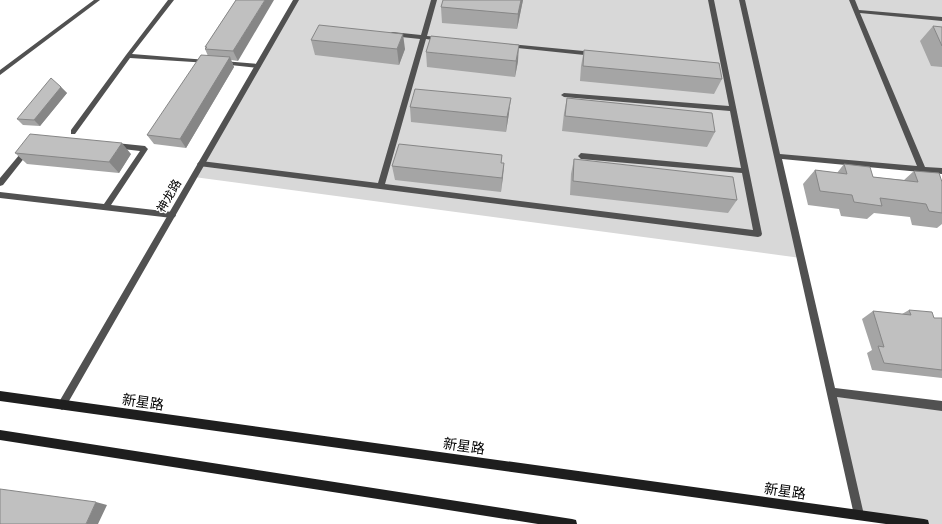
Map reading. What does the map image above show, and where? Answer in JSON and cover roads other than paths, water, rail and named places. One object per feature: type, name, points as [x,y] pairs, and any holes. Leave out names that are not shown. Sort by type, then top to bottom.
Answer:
[{"type":"main road","name":"新星路","points":[[0,396],[924,524]]},
{"type":"main road","points":[[0,435],[565,524]]},
{"type":"street","points":[[0,73],[97,0]]},
{"type":"street","points":[[73,132],[171,0]]},
{"type":"street","name":"神龙路","points":[[62,405],[296,0]]},
{"type":"street","points":[[381,187],[434,0]]},
{"type":"street","points":[[201,164],[758,234],[733,109],[721,67],[711,0]]},
{"type":"street","points":[[742,0],[859,515]]},
{"type":"street","points":[[852,0],[922,169]]},
{"type":"street","points":[[856,11],[942,19]]},
{"type":"street","points":[[385,34],[447,39]]},
{"type":"street","points":[[501,45],[601,55]]},
{"type":"street","points":[[128,56],[210,62]]},
{"type":"street","points":[[218,63],[258,66]]},
{"type":"street","points":[[564,95],[733,109]]},
{"type":"street","points":[[0,184],[32,144]]},
{"type":"street","points":[[106,207],[146,149],[107,145]]},
{"type":"street","points":[[581,156],[745,171]]},
{"type":"street","points":[[777,156],[942,171]]},
{"type":"street","points":[[0,195],[172,215]]},
{"type":"street","points":[[831,392],[942,406]]}]
